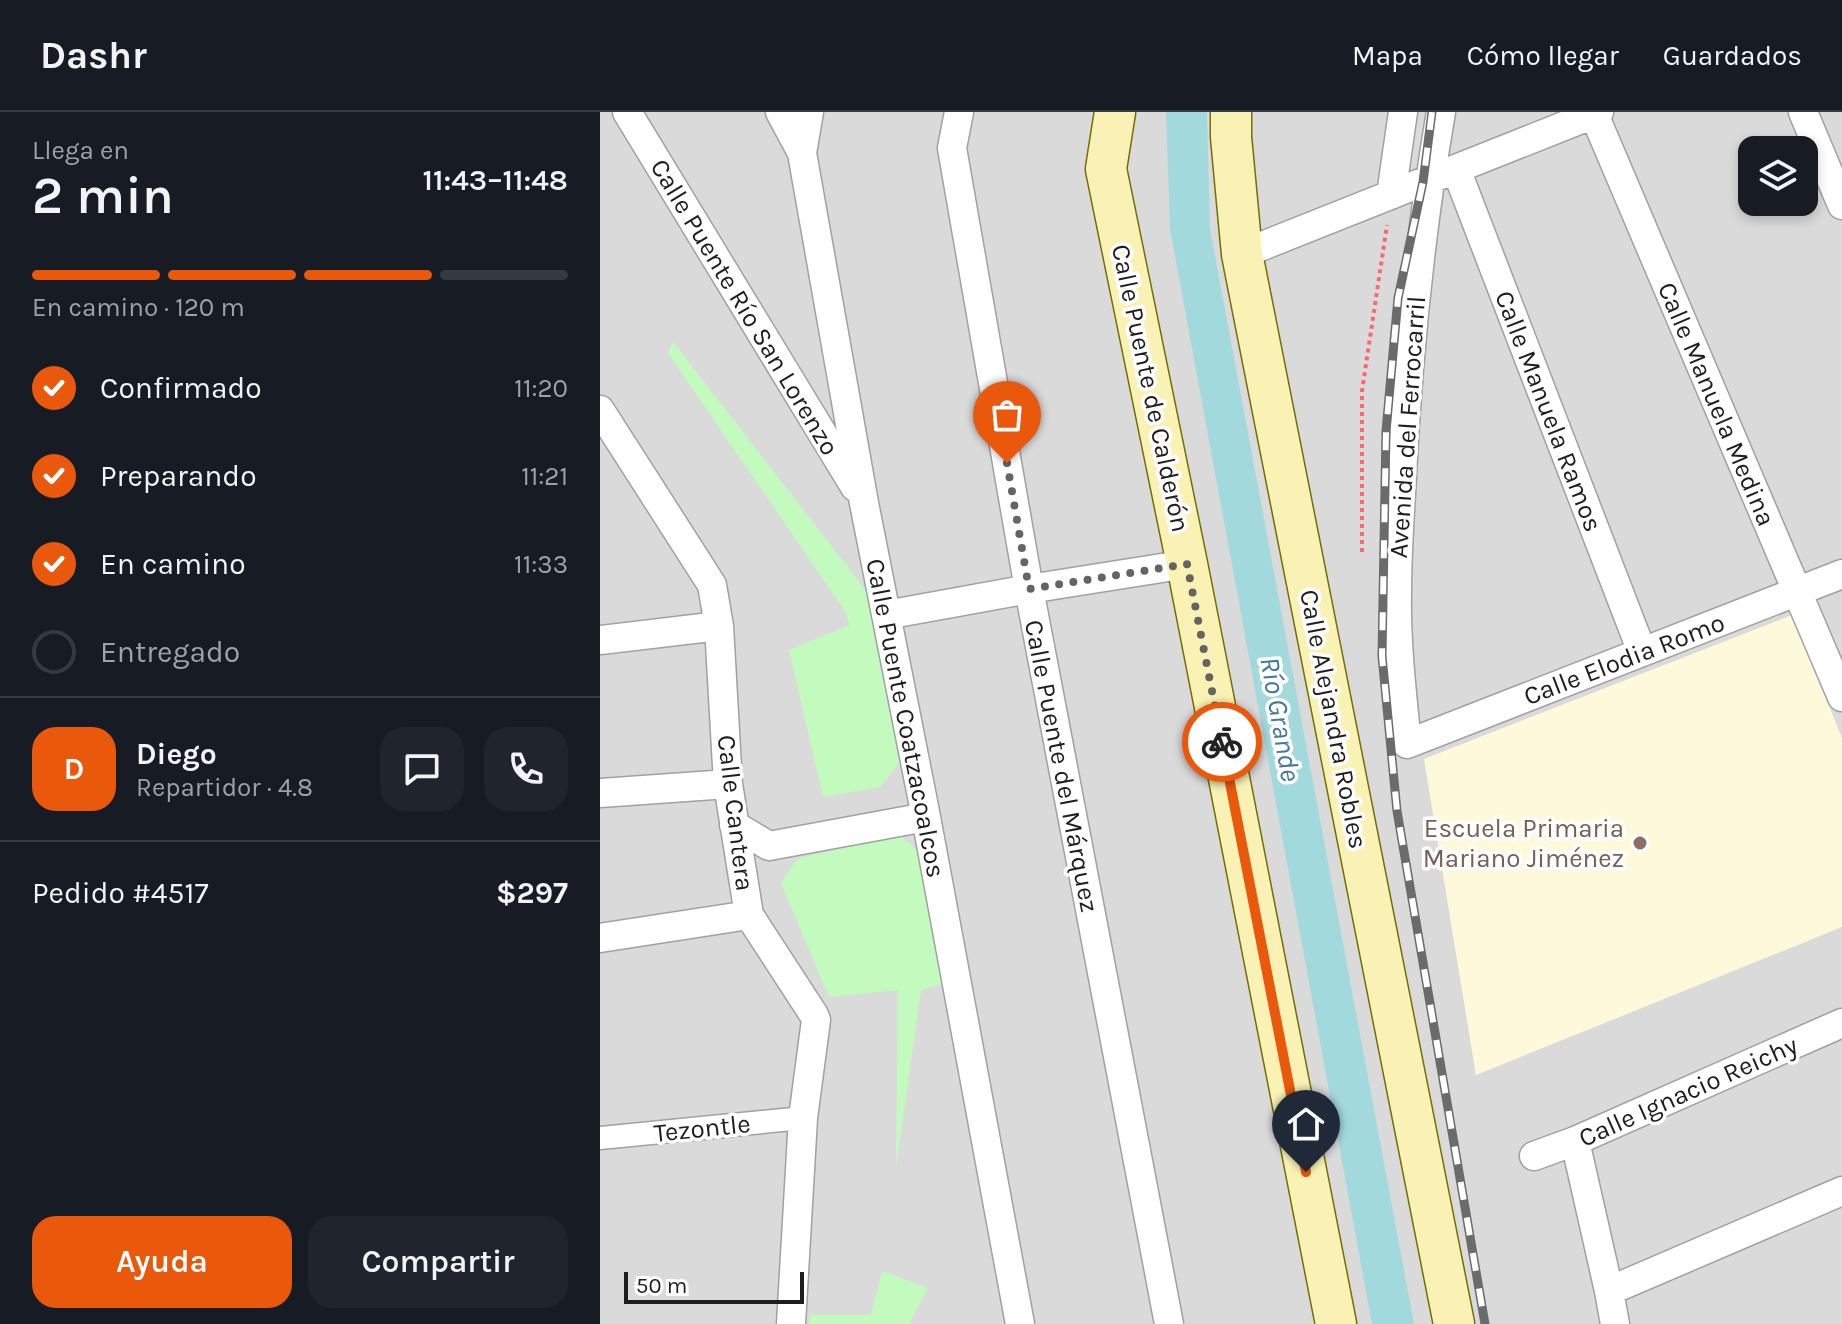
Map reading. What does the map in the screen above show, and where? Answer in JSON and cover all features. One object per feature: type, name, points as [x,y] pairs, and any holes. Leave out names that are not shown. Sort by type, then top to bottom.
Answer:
[{"type":"main road","name":"Calle Puente de Calderón","points":[[1115,112],[1106,169],[1336,1324]]},
{"type":"main road","name":"Calle Alejandra Robles","points":[[1231,112],[1242,254],[1454,1324]]},
{"type":"street","name":"Calle Puente Río San Lorenzo","points":[[627,112],[864,503]]},
{"type":"street","points":[[780,112],[802,153]]},
{"type":"street","name":"Calle Puente Coatzacoalcos","points":[[809,112],[802,153],[864,503],[1020,1324]]},
{"type":"street","name":"Calle Puente del Márquez","points":[[959,112],[952,148],[1029,589],[1169,1324]]},
{"type":"street","points":[[1391,195],[1403,112]]},
{"type":"street","name":"Avenida del Ferrocarril","points":[[1407,744],[1396,593],[1411,329],[1441,112]]},
{"type":"street","points":[[1803,112],[1842,205]]},
{"type":"street","points":[[1242,254],[1595,113]]},
{"type":"street","name":"Calle Manuela Medina","points":[[1595,113],[1842,697]]},
{"type":"street","name":"Calle Manuela Ramos","points":[[1456,169],[1642,652]]},
{"type":"street","name":"Calle Cantera","points":[[600,410],[712,585],[719,626],[728,784],[749,915],[816,1020],[803,1118],[791,1324]]},
{"type":"street","points":[[886,615],[1187,564]]},
{"type":"street","name":"Calle Elodia Romo","points":[[1407,744],[1842,574]]},
{"type":"street","points":[[600,640],[719,626]]},
{"type":"street","points":[[600,793],[728,784]]},
{"type":"street","points":[[734,825],[769,846],[926,817]]},
{"type":"street","points":[[743,882],[769,846]]},
{"type":"street","points":[[600,938],[749,915]]},
{"type":"street","name":"Calle Ignacio Reichy","points":[[1534,1156],[1575,1141],[1842,1023]]},
{"type":"street","name":"Tezontle","points":[[600,1138],[803,1118]]},
{"type":"street","points":[[1575,1141],[1615,1324]]},
{"type":"street","points":[[1609,1291],[1842,1191]]},
{"type":"path","points":[[1362,552],[1362,391],[1391,195]]},
{"type":"shaded area","points":[[600,112],[1842,112],[1842,1324],[600,1324]]},
{"type":"shaded area","name":"Escuela Primaria Mariano Jiménez","points":[[1792,615],[1842,738],[1842,927],[1476,1075],[1424,759]]},
{"type":"green space","points":[[673,342],[877,605],[905,755],[880,787],[823,797],[789,650],[850,625],[845,611],[668,353]]},
{"type":"green space","points":[[899,834],[926,858],[945,983],[921,990],[896,1167],[898,990],[829,997],[781,883],[797,859]]},
{"type":"green space","points":[[882,1271],[928,1288],[909,1324],[809,1324],[810,1315],[871,1315]]},
{"type":"water","name":"Río Grande","points":[[1166,112],[1207,112],[1210,229],[1414,1324],[1372,1324],[1170,229]]},
{"type":"railway","points":[[1432,112],[1423,182],[1398,298],[1386,431],[1382,656],[1397,811],[1485,1324]]},
{"type":"way so far","points":[[1007,463],[1029,589],[1187,564],[1222,742]]},
{"type":"place","name":"Escuela Primaria Mariano Jiménez","points":[[1640,843]]},
{"type":"route","points":[[1222,742],[1306,1172]]}]
